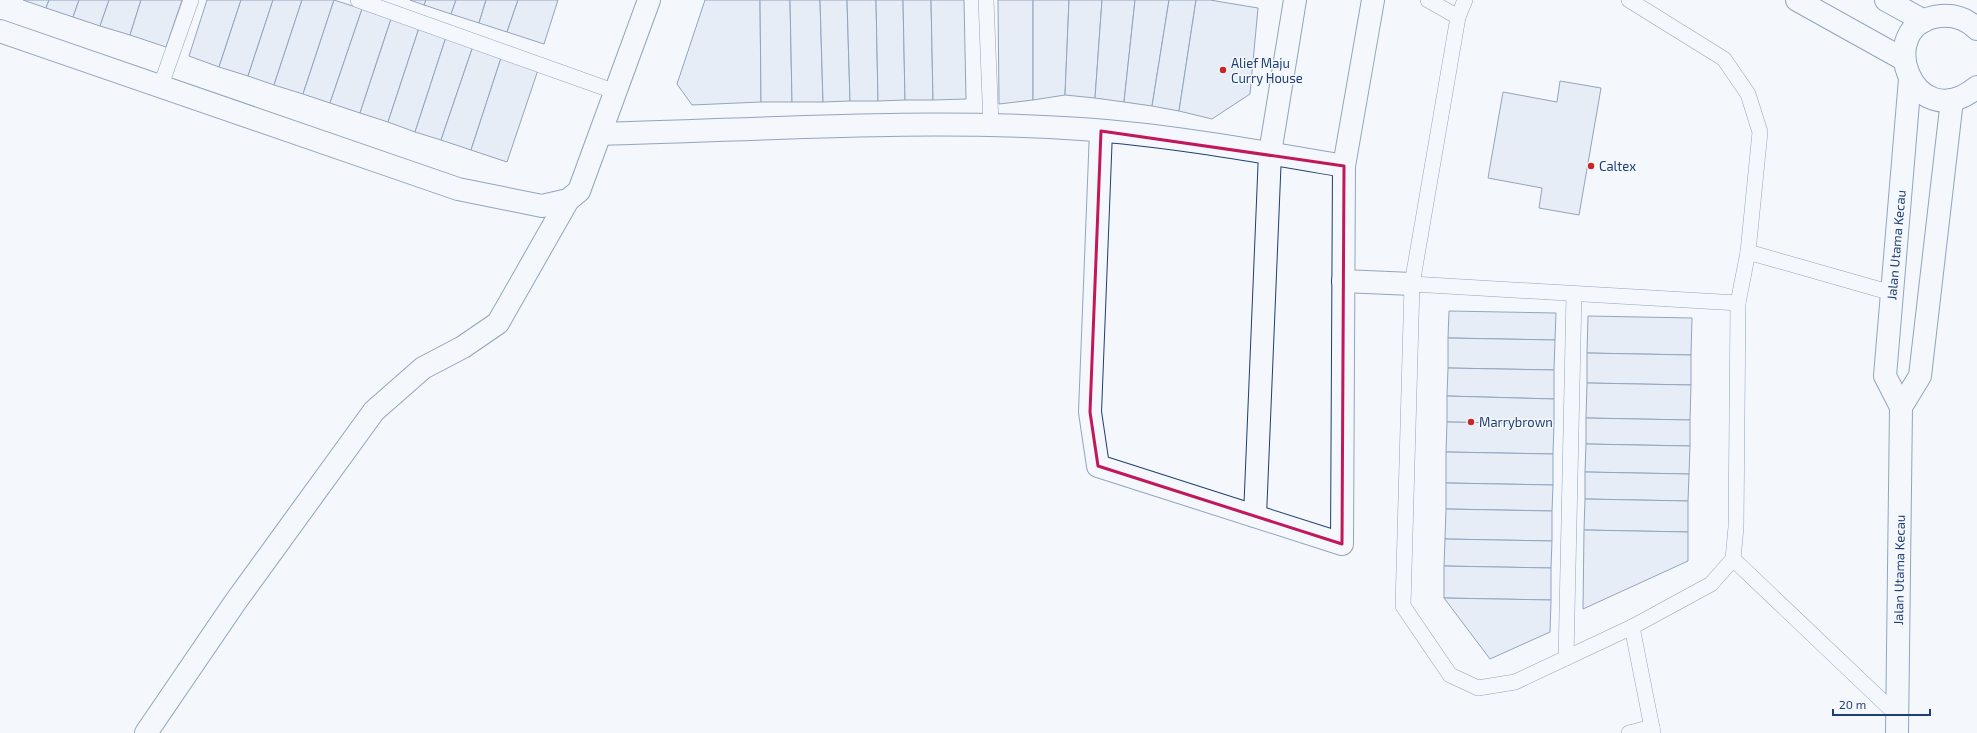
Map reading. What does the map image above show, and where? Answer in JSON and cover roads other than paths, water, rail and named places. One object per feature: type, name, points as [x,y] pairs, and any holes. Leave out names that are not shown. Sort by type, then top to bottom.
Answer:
[{"type":"street","points":[[146,733],[236,601],[374,412],[424,368],[463,347],[498,323],[568,200],[579,191],[649,0]]},
{"type":"street","points":[[1255,516],[1270,153],[1295,0]]},
{"type":"street","points":[[1101,131],[1090,412],[1098,466],[1342,544],[1344,166],[1373,0]]},
{"type":"street","points":[[1797,0],[1907,69],[1920,92],[1936,99],[1969,95],[1920,376],[1901,407]]},
{"type":"street","points":[[1886,0],[1933,13],[1953,16],[1970,22],[1977,29]]},
{"type":"street","name":"Jalan Utama Kecau","points":[[1897,724],[1901,407],[1885,376],[1907,69],[1906,44],[1913,31],[1933,13]]},
{"type":"street","points":[[0,31],[161,85],[458,189],[542,206],[568,200]]},
{"type":"street","points":[[601,134],[905,125],[991,125],[1140,134],[1270,153],[1344,166]]},
{"type":"street","points":[[1343,281],[1412,284]]},
{"type":"lane","points":[[161,85],[192,0]]},
{"type":"lane","points":[[358,0],[616,92]]},
{"type":"lane","points":[[986,0],[991,125]]},
{"type":"lane","points":[[1428,0],[1458,17]]},
{"type":"lane","points":[[1465,0],[1458,17],[1412,284],[1403,606],[1450,675],[1478,688],[1515,682],[1632,627],[1711,584],[1732,559],[1736,527],[1738,304],[1748,252],[1760,132],[1748,94],[1724,60],[1629,0]]},
{"type":"lane","points":[[1748,252],[1892,293]]},
{"type":"lane","points":[[1412,284],[1738,304]]},
{"type":"lane","points":[[1566,658],[1574,294]]},
{"type":"lane","points":[[1732,559],[1897,724]]},
{"type":"lane","points":[[1629,733],[1652,730],[1632,627]]},
{"type":"place","name":"Alief Maju Curry House","points":[[1223,70]]},
{"type":"place","name":"Caltex","points":[[1591,166]]},
{"type":"place","name":"Marrybrown","points":[[1471,422]]}]
